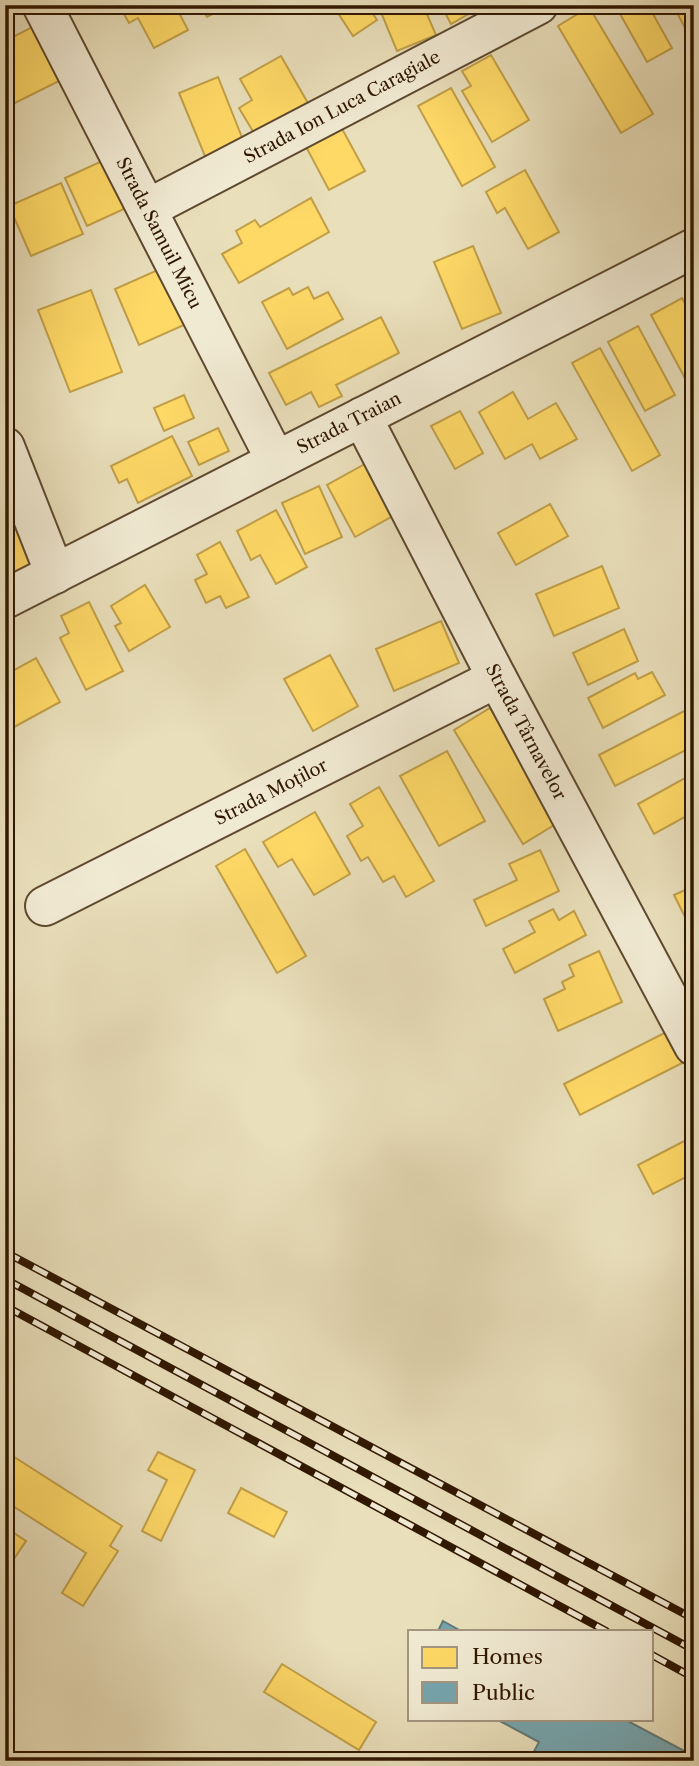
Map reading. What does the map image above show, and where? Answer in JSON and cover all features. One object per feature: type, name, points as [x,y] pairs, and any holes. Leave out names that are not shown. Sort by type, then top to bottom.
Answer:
[{"type":"street","name":"Strada Samuil Micu","points":[[42,5],[276,461]]},
{"type":"street","name":"Strada Ion Luca Caragiale","points":[[147,209],[538,5]]},
{"type":"street","name":"Strada Traian","points":[[5,599],[694,248]]},
{"type":"street","name":"Strada Târnavelor","points":[[362,417],[496,678],[694,1046]]},
{"type":"street","points":[[5,447],[55,573]]},
{"type":"street","name":"Strada Moților","points":[[46,906],[496,678]]},
{"type":"building: Homes","points":[[110,5],[175,5],[188,30],[154,48],[138,18],[129,23],[120,7],[113,11]]},
{"type":"building: Homes","points":[[200,5],[229,5],[207,17]]},
{"type":"building: Homes","points":[[343,5],[367,5],[377,20],[353,36],[336,10]]},
{"type":"building: Homes","points":[[378,5],[423,5],[436,35],[397,51]]},
{"type":"building: Homes","points":[[441,5],[484,5],[451,24]]},
{"type":"building: Homes","points":[[615,5],[648,5],[672,48],[647,62]]},
{"type":"building: Homes","points":[[673,5],[694,5],[694,45]]},
{"type":"building: Homes","points":[[589,7],[653,114],[621,133],[558,26]]},
{"type":"building: Homes","points":[[40,23],[67,77],[5,108],[5,41]]},
{"type":"building: Homes","points":[[491,55],[529,120],[492,142],[462,91],[471,86],[462,71]]},
{"type":"building: Homes","points":[[281,56],[313,112],[260,143],[239,108],[252,100],[240,79]]},
{"type":"building: Homes","points":[[218,77],[245,145],[207,161],[179,93]]},
{"type":"building: Homes","points":[[451,88],[495,167],[462,186],[418,106]]},
{"type":"building: Homes","points":[[340,125],[365,171],[329,190],[304,143]]},
{"type":"building: Homes","points":[[115,155],[137,203],[87,226],[65,178]]},
{"type":"building: Homes","points":[[525,170],[559,232],[528,249],[505,208],[497,213],[486,192]]},
{"type":"building: Homes","points":[[61,183],[83,234],[31,256],[9,206]]},
{"type":"building: Homes","points":[[311,198],[329,232],[239,283],[222,254],[242,243],[236,231],[255,220],[260,227]]},
{"type":"building: Homes","points":[[473,246],[501,313],[462,329],[434,262]]},
{"type":"building: Homes","points":[[169,265],[193,321],[139,345],[115,289]]},
{"type":"building: Homes","points":[[308,287],[314,299],[328,292],[343,319],[287,349],[262,302],[289,288],[293,295]]},
{"type":"building: Homes","points":[[91,290],[122,372],[70,392],[38,310]]},
{"type":"building: Homes","points":[[682,298],[694,320],[694,395],[651,315]]},
{"type":"building: Homes","points":[[381,317],[399,353],[336,385],[342,396],[319,407],[311,392],[286,405],[269,373]]},
{"type":"building: Homes","points":[[638,326],[675,395],[645,411],[608,342]]},
{"type":"building: Homes","points":[[600,348],[660,455],[632,471],[572,363]]},
{"type":"building: Homes","points":[[513,392],[528,419],[556,403],[577,439],[540,459],[532,444],[505,459],[479,412]]},
{"type":"building: Homes","points":[[184,395],[194,418],[164,431],[154,408]]},
{"type":"building: Homes","points":[[460,411],[483,453],[455,469],[431,426]]},
{"type":"building: Homes","points":[[218,428],[229,451],[199,465],[188,442]]},
{"type":"building: Homes","points":[[172,436],[192,476],[138,503],[127,479],[119,483],[111,466]]},
{"type":"building: Homes","points":[[372,460],[400,512],[355,537],[327,485]]},
{"type":"building: Homes","points":[[5,486],[48,564],[5,578]]},
{"type":"building: Homes","points":[[319,486],[342,537],[305,554],[282,503]]},
{"type":"building: Homes","points":[[550,504],[568,536],[516,565],[498,533]]},
{"type":"building: Homes","points":[[276,510],[307,567],[276,584],[260,555],[251,560],[237,531]]},
{"type":"building: Homes","points":[[220,542],[249,597],[226,608],[220,596],[206,603],[195,580],[207,574],[197,555]]},
{"type":"building: Homes","points":[[602,566],[619,608],[554,636],[536,594]]},
{"type":"building: Homes","points":[[145,585],[170,627],[129,651],[115,626],[121,623],[111,606]]},
{"type":"building: Homes","points":[[89,602],[123,671],[86,690],[60,638],[69,633],[61,616]]},
{"type":"building: Homes","points":[[441,621],[459,663],[394,691],[376,649]]},
{"type":"building: Homes","points":[[624,629],[638,661],[588,685],[573,653]]},
{"type":"building: Homes","points":[[330,655],[358,706],[313,731],[284,679]]},
{"type":"building: Homes","points":[[36,658],[60,702],[5,732],[5,675]]},
{"type":"building: Homes","points":[[652,672],[665,695],[603,728],[588,698],[635,673],[638,679]]},
{"type":"building: Homes","points":[[694,706],[694,746],[615,786],[599,755]]},
{"type":"building: Homes","points":[[490,708],[559,822],[523,844],[454,730]]},
{"type":"building: Homes","points":[[447,751],[485,821],[439,846],[400,776]]},
{"type":"building: Homes","points":[[685,778],[689,785],[694,782],[694,812],[654,834],[638,804]]},
{"type":"building: Homes","points":[[379,787],[434,881],[406,897],[394,876],[383,882],[368,857],[361,861],[347,836],[363,826],[350,804]]},
{"type":"building: Homes","points":[[315,812],[350,874],[314,895],[292,859],[278,867],[263,842]]},
{"type":"building: Homes","points":[[245,849],[306,956],[277,973],[216,866]]},
{"type":"building: Homes","points":[[540,850],[559,891],[486,926],[474,900],[517,880],[509,864]]},
{"type":"building: Homes","points":[[694,886],[694,935],[674,895]]},
{"type":"building: Homes","points":[[553,909],[559,920],[574,911],[586,935],[515,973],[503,949],[535,932],[529,921]]},
{"type":"building: Homes","points":[[599,951],[622,1002],[558,1031],[544,999],[565,989],[562,982],[574,976],[569,965]]},
{"type":"building: Homes","points":[[676,1027],[692,1058],[580,1115],[564,1084]]},
{"type":"building: Homes","points":[[694,1136],[694,1173],[653,1194],[638,1165]]},
{"type":"building: Homes","points":[[158,1452],[195,1470],[161,1541],[142,1531],[167,1480],[148,1470]]},
{"type":"building: Homes","points":[[8,1453],[122,1526],[110,1546],[118,1551],[83,1606],[62,1593],[86,1553],[5,1501],[5,1458]]},
{"type":"building: Homes","points":[[241,1488],[287,1512],[274,1537],[228,1513]]},
{"type":"building: Homes","points":[[5,1527],[26,1541],[5,1572]]},
{"type":"building: Homes","points":[[282,1664],[376,1722],[359,1750],[264,1692]]},
{"type":"building: Public","points":[[443,1621],[459,1630],[438,1630]]},
{"type":"building: Public","points":[[498,1720],[626,1720],[694,1756],[694,1761],[529,1761],[539,1742]]},
{"type":"railway","points":[[5,1252],[694,1619]]},
{"type":"railway","points":[[5,1279],[694,1650]]},
{"type":"railway","points":[[5,1306],[604,1630]]},
{"type":"railway","points":[[654,1656],[694,1678]]}]
